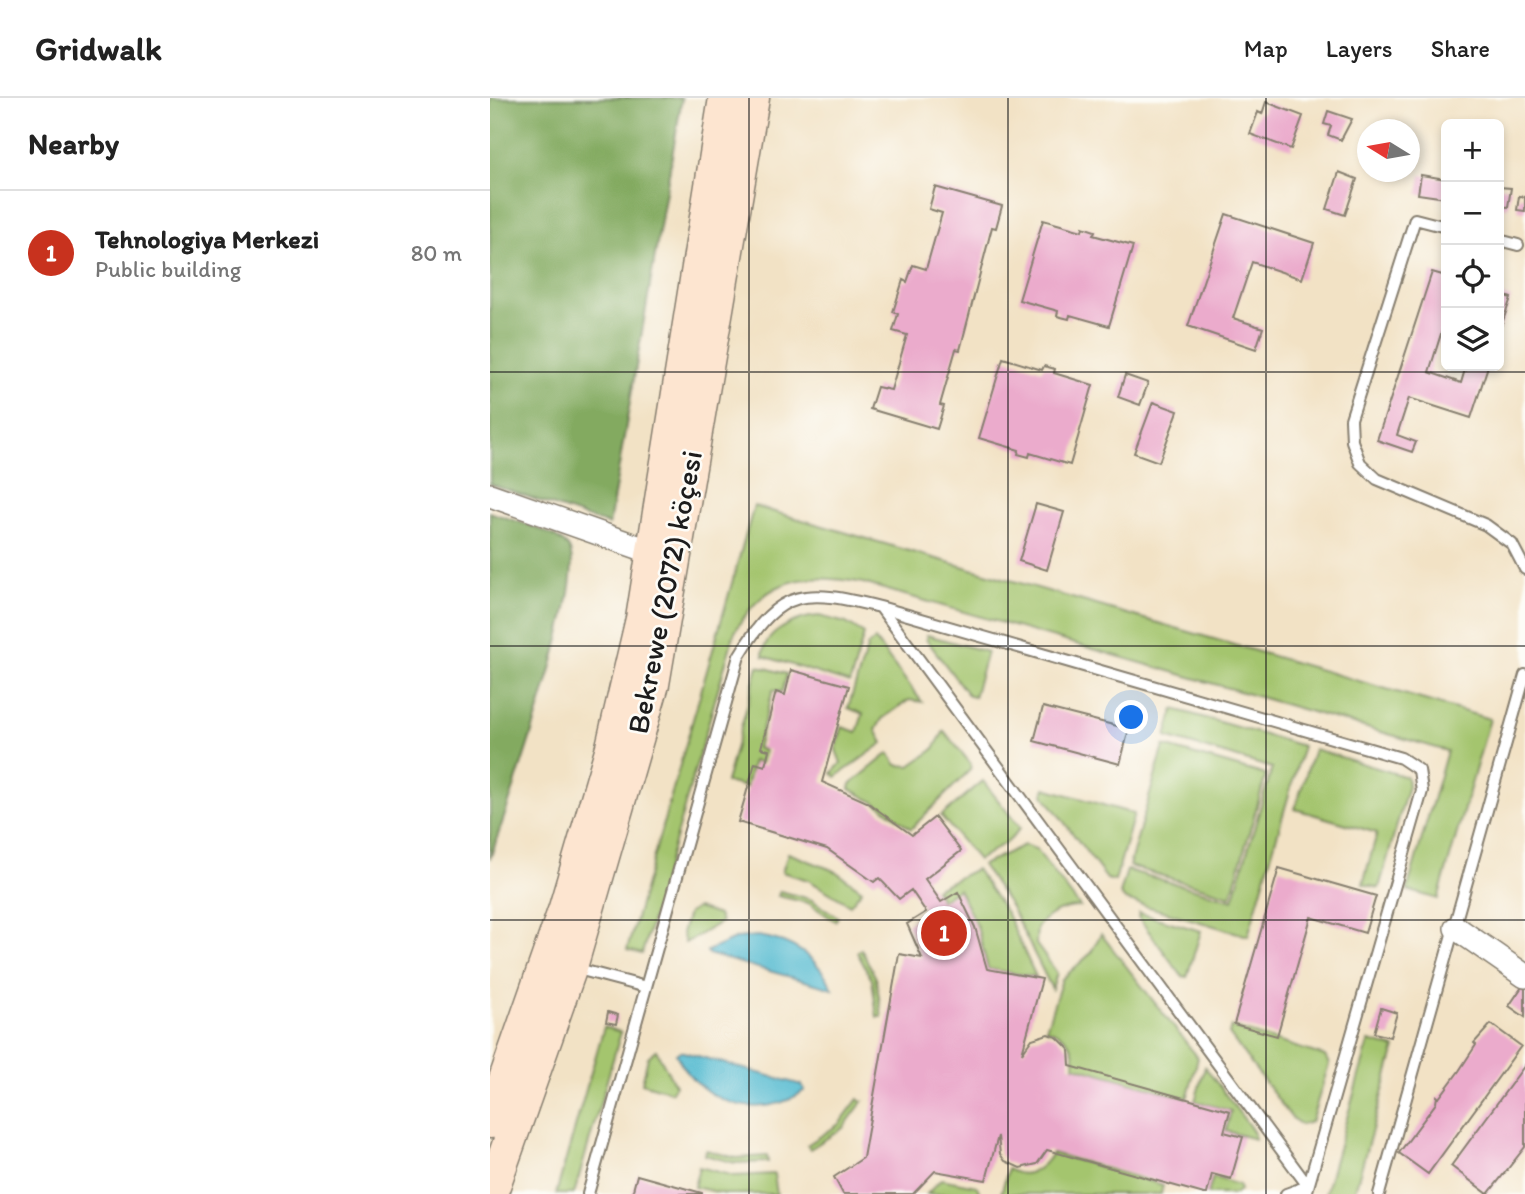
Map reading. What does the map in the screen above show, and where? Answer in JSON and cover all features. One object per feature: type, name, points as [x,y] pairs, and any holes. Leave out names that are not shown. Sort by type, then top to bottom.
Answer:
[{"type":"main road","name":"Bekrewe (2072) köçesi","points":[[490,1122],[565,908],[612,747],[642,619],[725,98]]},
{"type":"main road","name":"Bekrewe (2072) köçesi","points":[[491,1194],[571,967],[653,684],[752,98]]},
{"type":"street","points":[[490,495],[652,552]]},
{"type":"street","points":[[1456,928],[1525,976]]},
{"type":"lane","points":[[1441,226],[1415,219],[1351,419],[1352,441],[1360,463],[1377,479],[1486,525],[1512,544],[1525,569]]},
{"type":"lane","points":[[1504,241],[1518,245]]},
{"type":"lane","points":[[587,1194],[739,656],[756,628],[783,604],[797,597],[837,596],[1401,758],[1419,770],[1422,791],[1307,1190]]},
{"type":"lane","points":[[880,607],[1307,1190]]},
{"type":"lane","points":[[1379,1194],[1525,675]]},
{"type":"lane","points":[[571,967],[646,987]]},
{"type":"lane","points":[[1286,1194],[1307,1190]]},
{"type":"green space","points":[[490,98],[682,98],[609,525],[490,484]]},
{"type":"green space","points":[[754,506],[1490,719],[1438,899],[1407,890],[1447,751],[863,583],[805,579],[788,583],[759,600],[734,634],[642,954],[627,950]]},
{"type":"green space","points":[[490,512],[553,535],[568,547],[572,566],[567,601],[543,697],[490,859]]},
{"type":"green space","points":[[819,616],[846,623],[864,634],[850,683],[763,656],[769,639],[775,633],[802,619]]},
{"type":"green space","points":[[927,635],[987,652],[974,697],[969,696],[926,639]]},
{"type":"green space","points":[[875,640],[922,702],[909,700],[882,719],[876,730],[883,743],[836,777],[832,773],[841,763],[836,750],[842,727],[857,732],[863,714],[848,708],[868,645]]},
{"type":"green space","points":[[758,666],[787,674],[782,692],[773,690],[757,748],[765,751],[761,763],[753,761],[746,787],[726,782]]},
{"type":"green space","points":[[1174,709],[1303,746],[1248,936],[1125,900],[1120,894],[1127,870],[1233,900],[1272,768],[1166,737]]},
{"type":"green space","points":[[944,731],[971,764],[970,770],[911,829],[881,806],[850,789],[851,784],[889,753],[897,765],[910,766],[933,750]]},
{"type":"green space","points":[[1164,746],[1266,775],[1231,896],[1129,866]]},
{"type":"green space","points":[[1314,749],[1407,777],[1408,786],[1379,888],[1363,884],[1377,833],[1295,809]]},
{"type":"green space","points":[[983,781],[1020,828],[1011,839],[978,860],[941,816]]},
{"type":"green space","points":[[1045,788],[1134,814],[1115,881],[1107,879],[1043,794]]},
{"type":"green space","points":[[1024,845],[1036,849],[1080,907],[1056,912],[1037,928],[1036,944],[1057,973],[1052,989],[1011,907],[982,865]]},
{"type":"green space","points":[[788,853],[835,871],[862,890],[850,905],[808,880],[782,872]]},
{"type":"green space","points":[[976,869],[1007,914],[1036,977],[988,969],[977,926],[958,889],[941,900],[935,889]]},
{"type":"green space","points":[[780,891],[810,899],[838,917],[835,921],[808,903],[778,896]]},
{"type":"green space","points":[[697,908],[718,915],[721,922],[685,943],[682,933],[688,913]]},
{"type":"green space","points":[[1139,913],[1201,931],[1187,977],[1182,976],[1138,917]]},
{"type":"green space","points":[[1101,934],[1198,1058],[1187,1099],[1074,1066],[1073,1052],[1068,1042],[1059,1034],[1046,1029],[1062,979],[1090,954]]},
{"type":"green space","points":[[861,949],[876,978],[882,1017],[877,1017],[872,980],[857,952]]},
{"type":"green space","points":[[604,1027],[621,1032],[574,1194],[556,1194]]},
{"type":"green space","points":[[1231,1027],[1325,1056],[1329,1064],[1311,1122],[1301,1125],[1291,1117],[1229,1034]]},
{"type":"green space","points":[[1369,1041],[1395,1048],[1354,1194],[1325,1194]]},
{"type":"green space","points":[[656,1050],[675,1085],[672,1092],[642,1083],[648,1057]]},
{"type":"green space","points":[[1205,1067],[1253,1131],[1255,1139],[1226,1131],[1231,1111],[1195,1101]]},
{"type":"green space","points":[[858,1099],[863,1101],[843,1128],[810,1149],[807,1145],[839,1124]]},
{"type":"green space","points":[[706,1150],[736,1158],[767,1156],[768,1162],[735,1163],[705,1155]]},
{"type":"green space","points":[[1052,1153],[1163,1185],[1161,1194],[1001,1194],[1008,1169],[1021,1174],[1033,1172]]},
{"type":"green space","points":[[699,1167],[734,1176],[774,1174],[777,1194],[725,1194],[694,1187]]},
{"type":"green space","points":[[1213,1177],[1239,1185],[1240,1190],[1235,1194],[1208,1194]]},
{"type":"green space","points":[[941,1179],[977,1186],[980,1194],[927,1194]]},
{"type":"water","points":[[757,936],[782,941],[802,952],[820,968],[833,989],[708,954],[707,951],[737,938]]},
{"type":"water","points":[[680,1051],[802,1085],[805,1090],[769,1106],[732,1103],[715,1096],[686,1071],[676,1054]]},
{"type":"building","points":[[1266,102],[1303,116],[1291,149],[1250,134],[1258,112],[1262,114]]},
{"type":"building","points":[[1328,111],[1352,119],[1341,140],[1328,135],[1331,126],[1324,124]]},
{"type":"building","points":[[1339,172],[1357,179],[1345,215],[1327,209]]},
{"type":"building","points":[[1421,175],[1441,178],[1441,197],[1418,194]]},
{"type":"building","points":[[935,187],[1002,206],[996,228],[992,227],[960,350],[956,349],[940,405],[944,406],[937,429],[870,409],[877,387],[891,390],[907,335],[893,331],[898,314],[893,312],[903,280],[907,282],[913,265],[926,269],[942,213],[929,209]]},
{"type":"building","points":[[1504,187],[1511,188],[1508,207],[1504,207]]},
{"type":"building","points":[[1519,196],[1525,197],[1525,211],[1517,210]]},
{"type":"building","points":[[1226,214],[1314,243],[1302,279],[1252,262],[1233,318],[1263,328],[1256,349],[1188,326]]},
{"type":"building","points":[[1043,220],[1082,231],[1083,227],[1095,231],[1093,235],[1133,246],[1109,326],[1070,315],[1069,319],[1057,316],[1058,311],[1019,300]]},
{"type":"building","points":[[1432,272],[1441,275],[1441,334],[1429,372],[1461,383],[1465,371],[1486,371],[1471,418],[1409,398],[1397,435],[1416,442],[1412,452],[1377,440]]},
{"type":"building","points":[[1504,296],[1511,298],[1504,318]]},
{"type":"building","points":[[1003,358],[1042,370],[1044,366],[1055,369],[1054,373],[1093,385],[1070,465],[1030,453],[1029,457],[1018,454],[1019,450],[979,438]]},
{"type":"building","points":[[1125,375],[1148,383],[1140,405],[1118,397]]},
{"type":"building","points":[[1153,402],[1178,411],[1159,462],[1134,453]]},
{"type":"building","points":[[1036,504],[1064,512],[1047,570],[1019,561]]},
{"type":"building","points":[[791,670],[849,686],[822,782],[867,802],[912,835],[935,817],[961,851],[925,879],[941,902],[958,892],[975,927],[987,969],[1042,979],[1022,1053],[1032,1039],[1048,1034],[1057,1037],[1069,1049],[1070,1066],[1230,1111],[1224,1132],[1243,1137],[1231,1179],[1212,1174],[1207,1194],[1204,1194],[1047,1150],[1037,1164],[1020,1168],[1005,1161],[1000,1154],[998,1136],[986,1180],[935,1171],[913,1194],[843,1194],[834,1177],[863,1158],[899,954],[922,958],[907,924],[926,912],[911,890],[899,899],[879,878],[874,882],[827,849],[738,822],[755,763],[765,766],[769,750],[761,748],[776,692],[785,695]]},
{"type":"building","points":[[1043,707],[1129,729],[1120,764],[1034,741]]},
{"type":"building","points":[[1279,868],[1376,896],[1365,933],[1311,917],[1277,1036],[1234,1024]]},
{"type":"building","points":[[1522,987],[1525,989],[1525,1017],[1509,1006]]},
{"type":"building","points":[[1381,1008],[1397,1013],[1390,1037],[1374,1033]]},
{"type":"building","points":[[608,1012],[618,1015],[616,1024],[606,1022]]},
{"type":"building","points":[[1491,1024],[1521,1046],[1428,1174],[1399,1153],[1436,1103],[1437,1096],[1439,1098],[1459,1071],[1476,1045],[1474,1043]]},
{"type":"building","points":[[1525,1065],[1525,1147],[1488,1194],[1451,1166]]},
{"type":"building","points":[[637,1175],[702,1193],[702,1194],[632,1194]]},
{"type":"place","name":"Tehnologiya Merkezi","points":[[944,933]]}]
